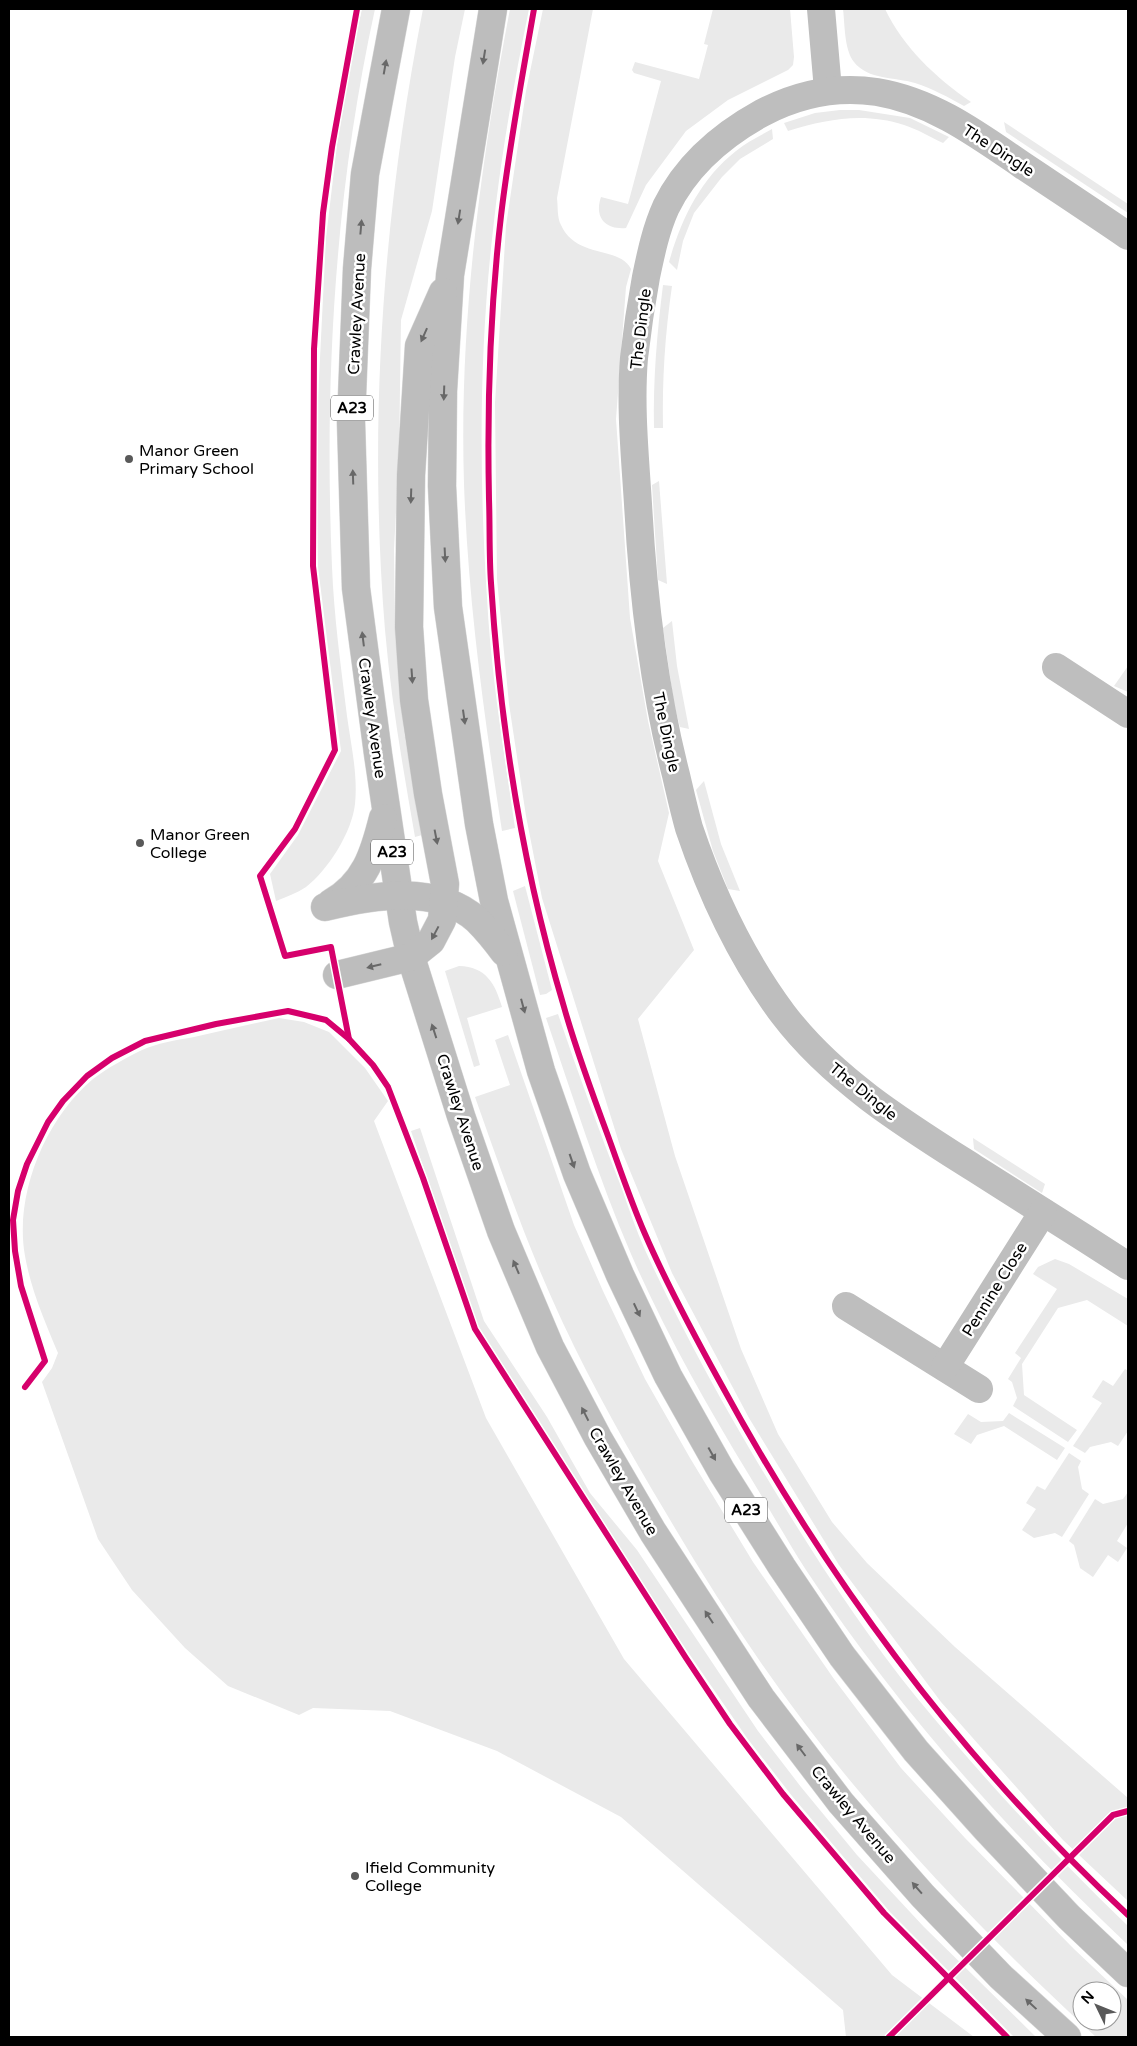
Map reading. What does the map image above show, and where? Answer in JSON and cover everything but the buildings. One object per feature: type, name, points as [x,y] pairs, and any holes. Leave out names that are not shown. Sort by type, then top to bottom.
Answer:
[{"type":"main road","name":"Crawley Avenue","points":[[396,9],[366,174],[357,269],[351,422],[356,588],[399,896],[411,956],[461,1116],[502,1231],[550,1347],[598,1438],[653,1532],[761,1698],[841,1802],[949,1923],[1001,1976],[1066,2037]]},
{"type":"main road","name":"A23","points":[[493,9],[450,274],[443,391],[442,486],[448,606],[479,824],[494,900],[541,1071],[577,1174],[620,1275],[668,1376],[722,1472],[782,1567],[842,1656],[916,1751],[1069,1917],[1128,1973]]},
{"type":"main road","points":[[337,975],[411,956],[431,941],[442,920],[445,884],[428,794],[414,700],[409,627],[409,553],[419,346],[450,274]]},
{"type":"main road","points":[[386,809],[370,862],[359,881],[344,896],[325,907],[358,899],[399,896],[445,901],[476,919],[510,959]]},
{"type":"street","points":[[821,9],[828,90]]},
{"type":"street","name":"The Dingle","points":[[1128,236],[975,133],[941,114],[908,99],[873,92],[828,90],[799,97],[770,108],[742,124],[709,148],[667,205],[652,245],[641,306],[634,361],[633,427],[641,547],[652,664],[671,756],[688,823],[718,902],[738,942],[783,1014],[802,1036],[846,1078],[890,1113],[1128,1266]]},
{"type":"street","points":[[1056,667],[1128,714]]},
{"type":"street","name":"Pennine Close","points":[[945,1367],[1043,1212]]},
{"type":"street","points":[[846,1306],[979,1389]]},
{"type":"shaded area","points":[[362,9],[375,9],[350,147],[342,216],[332,356],[330,427],[333,586],[340,661],[355,771],[355,804],[344,838],[323,871],[306,887],[276,901],[270,874],[298,835],[341,751],[318,567],[316,482],[318,398],[326,238],[337,145],[351,58]]},
{"type":"shaded area","points":[[423,9],[465,9],[455,57],[432,211],[401,320],[399,456],[394,549],[395,632],[404,732],[422,835],[415,837],[398,734],[385,630],[378,474],[379,396],[389,240],[409,86]]},
{"type":"shaded area","points":[[510,9],[529,9],[508,119],[496,202],[485,321],[482,414],[484,552],[489,627],[498,713],[515,828],[502,831],[483,701],[473,614],[466,527],[463,424],[468,305],[474,245],[489,126]]},
{"type":"shaded area","points":[[543,9],[593,9],[557,198],[560,222],[568,236],[577,243],[587,248],[618,257],[631,269],[626,287],[616,419],[630,618],[648,721],[669,813],[658,861],[694,950],[638,1019],[675,1156],[741,1349],[778,1434],[832,1522],[867,1563],[955,1647],[1128,1798],[1128,1901],[1063,1840],[941,1702],[839,1565],[749,1418],[672,1273],[621,1149],[542,898],[526,816],[509,704],[497,579],[495,403],[506,226],[526,91]]},
{"type":"shaded area","points":[[713,9],[790,9],[793,65],[788,70],[728,100],[686,131],[646,185],[626,228],[612,227],[603,221],[600,216],[599,204],[601,197],[628,204],[661,81],[634,73],[632,70],[635,62],[699,79],[708,45],[704,44]]},
{"type":"shaded area","points":[[843,9],[885,9],[901,36],[922,61],[971,102],[964,106],[922,85],[874,75],[860,68],[854,62],[848,50]]},
{"type":"shaded area","points":[[859,110],[910,118],[949,137],[943,143],[909,127],[874,119],[831,120],[788,131],[784,123],[815,113]]},
{"type":"shaded area","points":[[1004,122],[1128,204],[1128,213],[1006,132]]},
{"type":"shaded area","points":[[772,129],[773,139],[740,159],[722,177],[694,213],[683,241],[677,270],[669,262],[679,231],[702,187],[723,162],[736,151]]},
{"type":"shaded area","points":[[663,285],[672,286],[664,357],[663,428],[654,428],[656,356]]},
{"type":"shaded area","points":[[659,481],[667,584],[658,580],[652,485]]},
{"type":"shaded area","points":[[672,621],[677,666],[689,729],[680,727],[674,704],[663,628]]},
{"type":"shaded area","points":[[1128,666],[1128,692],[1114,686]]},
{"type":"shaded area","points":[[704,781],[721,844],[740,891],[728,889],[713,851],[696,790]]},
{"type":"shaded area","points":[[525,886],[552,990],[540,995],[513,891]]},
{"type":"shaded area","points":[[459,966],[476,969],[483,973],[496,991],[502,1007],[467,1018],[480,1065],[474,1067],[445,971]]},
{"type":"shaded area","points":[[558,1014],[645,1250],[695,1351],[769,1482],[834,1585],[917,1698],[1019,1815],[1128,1926],[1128,1945],[1083,1902],[997,1813],[916,1720],[841,1621],[791,1546],[686,1366],[657,1311],[631,1254],[597,1166],[546,1018]]},
{"type":"shaded area","points":[[279,1018],[304,1022],[329,1032],[365,1068],[388,1101],[374,1121],[486,1418],[624,1659],[892,1975],[974,2037],[846,2037],[843,2010],[621,1817],[497,1751],[390,1711],[313,1708],[299,1715],[228,1686],[185,1648],[132,1590],[98,1539],[42,1382],[52,1368],[58,1353],[43,1318],[25,1256],[23,1233],[24,1208],[29,1184],[47,1136],[76,1096],[104,1071],[154,1045]]},
{"type":"shaded area","points":[[508,1035],[574,1225],[645,1379],[690,1458],[753,1562],[834,1679],[901,1768],[965,1838],[1108,1981],[1072,1981],[1072,2014],[943,1887],[831,1757],[756,1656],[652,1490],[599,1394],[562,1321],[505,1182],[475,1097],[510,1085],[495,1040]]},
{"type":"shaded area","points":[[420,1128],[484,1321],[547,1417],[590,1493],[637,1550],[758,1731],[801,1787],[857,1855],[924,1927],[1036,2037],[1014,2037],[890,1912],[792,1796],[747,1738],[670,1626],[478,1326],[411,1131]]},
{"type":"shaded area","points":[[973,1138],[1045,1184],[1042,1193],[974,1149]]},
{"type":"shaded area","points":[[1055,1259],[1069,1264],[1128,1299],[1128,1326],[1087,1300],[1058,1308],[1022,1364],[1024,1395],[1077,1430],[1068,1442],[1013,1406],[1017,1398],[1012,1382],[1008,1379],[1021,1358],[1015,1353],[1057,1289],[1033,1274],[1038,1267]]},
{"type":"shaded area","points":[[1125,1369],[1128,1371],[1128,1431],[1118,1446],[1111,1442],[1090,1447],[1085,1453],[1073,1446],[1102,1403],[1092,1397],[1103,1380],[1113,1386]]},
{"type":"shaded area","points":[[1009,1413],[1065,1448],[1057,1460],[1004,1426],[977,1435],[971,1444],[954,1434],[968,1414],[981,1422],[1003,1421]]},
{"type":"shaded area","points":[[1069,1453],[1081,1461],[1078,1467],[1082,1489],[1089,1494],[1062,1537],[1055,1533],[1034,1538],[1022,1530],[1036,1509],[1026,1503],[1037,1486],[1045,1490]]},
{"type":"shaded area","points":[[1128,1492],[1128,1523],[1117,1541],[1127,1548],[1118,1562],[1108,1555],[1093,1577],[1080,1568],[1074,1545],[1069,1541],[1095,1499],[1103,1504],[1123,1499]]},
{"type":"shaded area","points":[[1122,1994],[1128,2000],[1128,2037],[1096,2037],[1090,2031],[1122,2031]]},
{"type":"cycle path","points":[[357,9],[332,147],[323,213],[314,349],[313,566],[335,750],[295,829],[260,876],[285,956],[331,947],[349,1039],[373,1065],[388,1087],[423,1178],[475,1329],[730,1724],[783,1794],[884,1913],[1007,2037]]},
{"type":"cycle path","points":[[534,9],[508,164],[494,287],[488,428],[490,572],[500,690],[525,850],[549,955],[574,1039],[630,1198],[662,1272],[762,1457],[807,1529],[853,1598],[955,1732],[1010,1795],[1128,1915]]},
{"type":"cycle path","points":[[25,1387],[45,1361],[21,1286],[15,1251],[13,1220],[18,1191],[27,1164],[48,1122],[63,1101],[87,1076],[112,1058],[145,1041],[216,1024],[288,1011],[326,1020],[349,1039]]},
{"type":"cycle path","points":[[889,2037],[1113,1815],[1128,1811]]},
{"type":"place","name":"Manor Green Primary School","points":[[129,459]]},
{"type":"place","name":"Manor Green College","points":[[140,843]]},
{"type":"place","name":"Ifield Community College","points":[[355,1876]]}]
